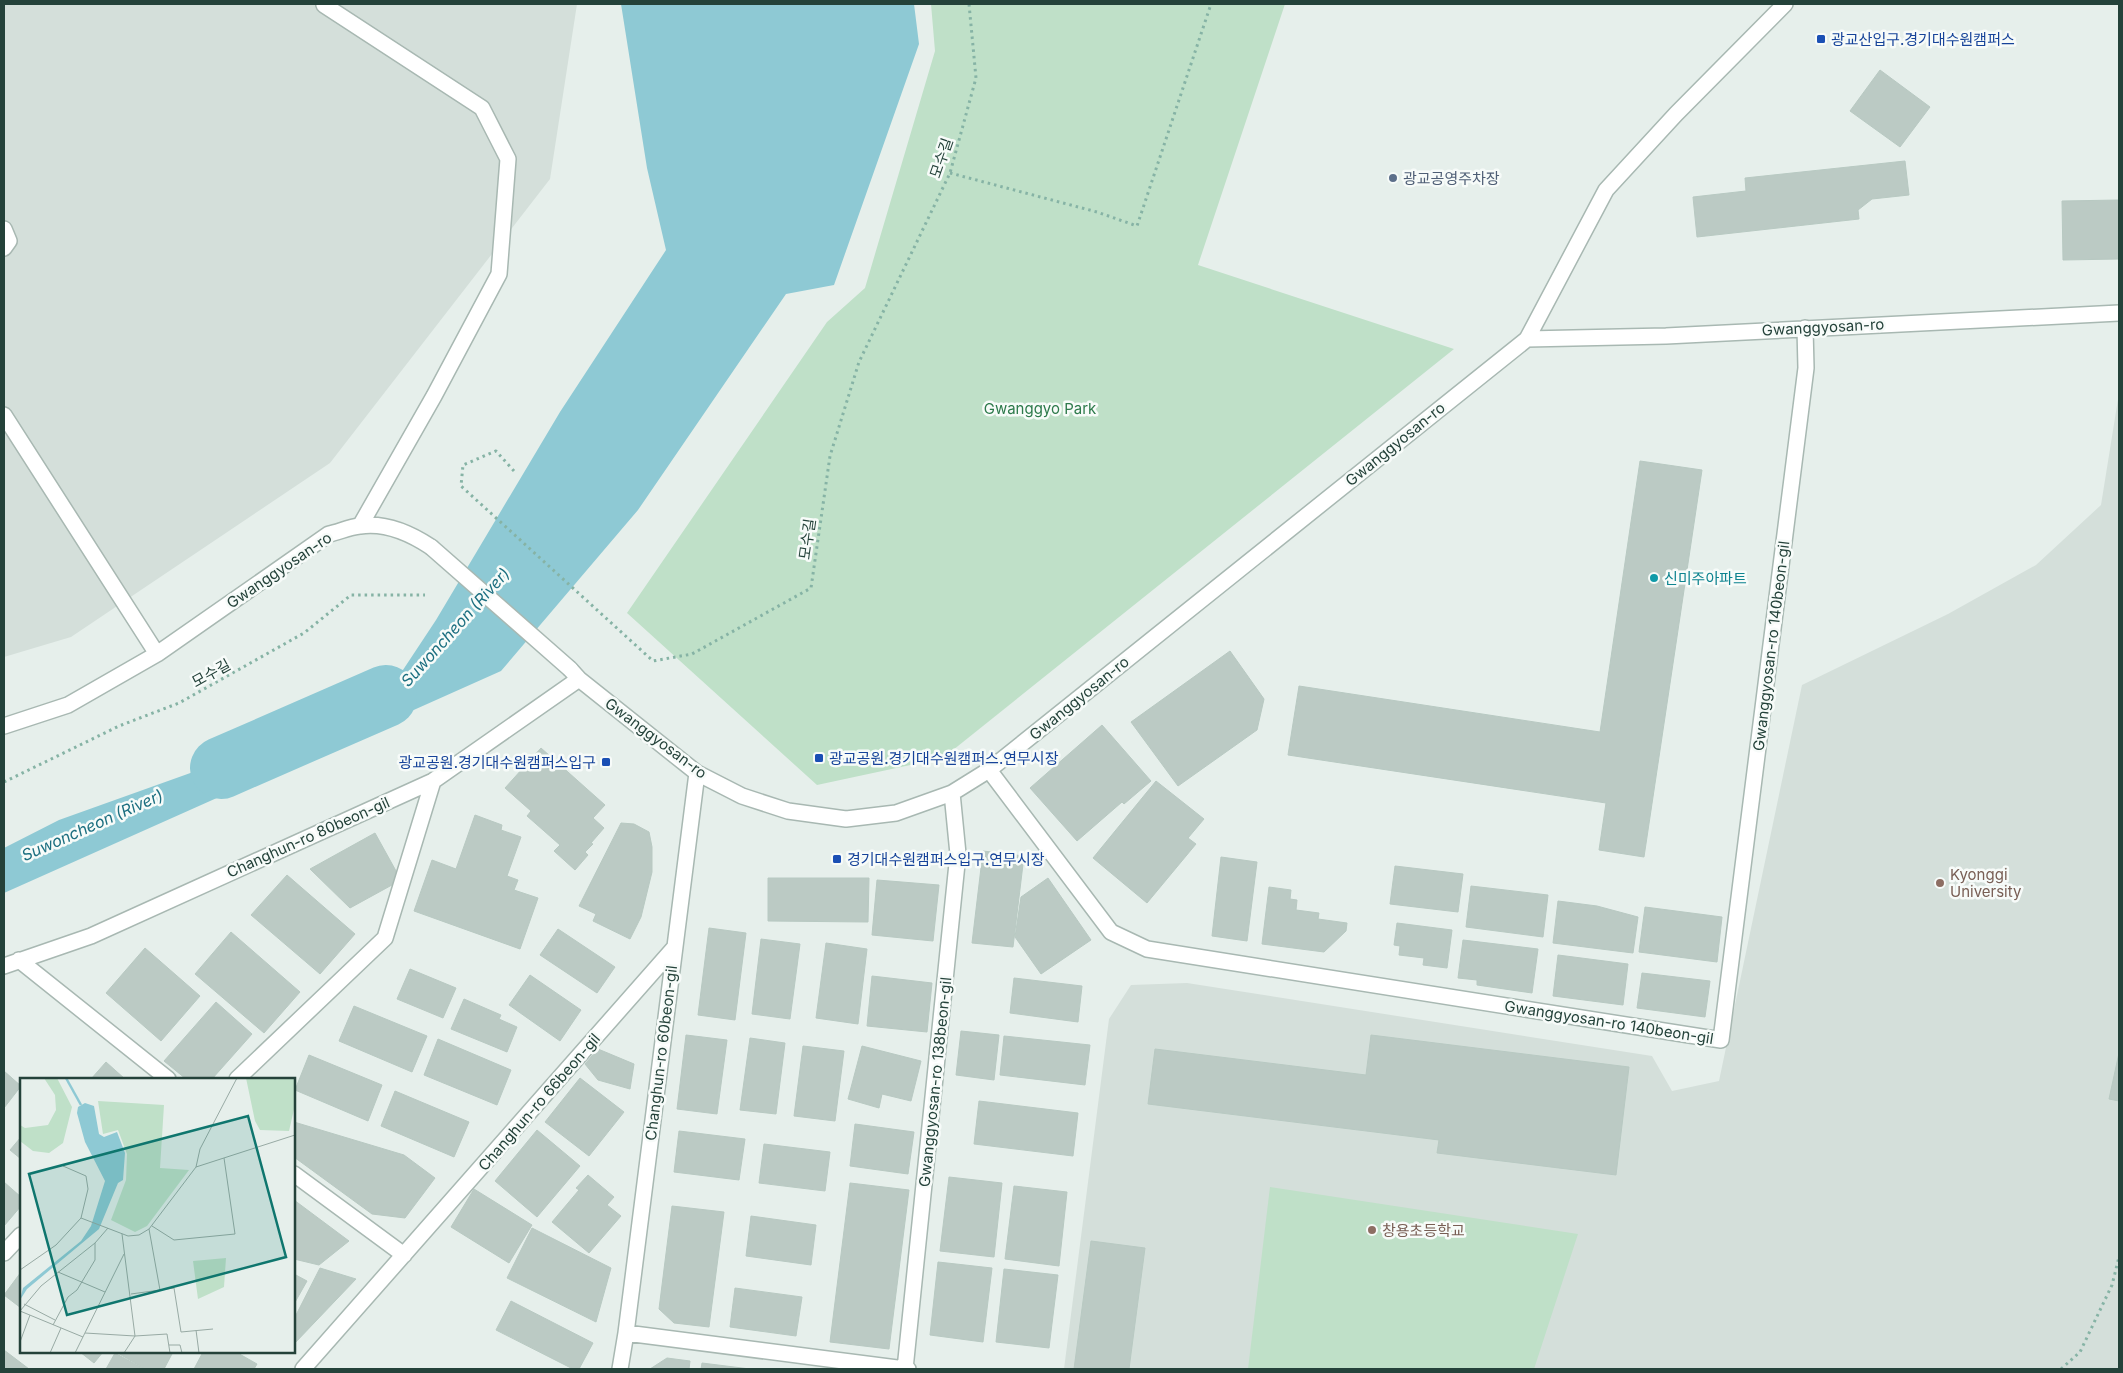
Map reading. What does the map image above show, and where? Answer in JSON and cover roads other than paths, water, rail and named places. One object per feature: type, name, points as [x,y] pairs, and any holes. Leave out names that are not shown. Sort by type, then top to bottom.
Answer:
[{"type":"street","name":"Gwanggyosan-ro","points":[[4,726],[68,705],[157,654],[329,534],[360,526],[390,528],[412,534],[431,547],[574,674],[697,773],[742,796],[788,811],[846,819],[896,813],[952,793],[989,770],[1527,339],[1606,190],[1676,114],[1785,4]]},
{"type":"street","points":[[324,5],[482,108],[508,159],[499,274],[434,396],[360,526]]},
{"type":"street","points":[[4,228],[9,241],[4,248]]},
{"type":"street","name":"Gwanggyosan-ro","points":[[1527,339],[1666,336],[2119,313]]},
{"type":"street","name":"Gwanggyosan-ro 140beon-gil","points":[[989,770],[1112,932],[1147,949],[1721,1040],[1806,368],[1805,328]]},
{"type":"street","points":[[4,415],[157,654]]},
{"type":"street","name":"Changhun-ro 80beon-gil","points":[[4,966],[91,936],[433,781],[574,674]]},
{"type":"street","name":"Changhun-ro 60beon-gil","points":[[620,1369],[697,773]]},
{"type":"street","points":[[238,1078],[385,938],[433,781]]},
{"type":"street","name":"Gwanggyosan-ro 138beon-gil","points":[[906,1369],[958,854],[952,793]]},
{"type":"street","name":"Changhun-ro 66beon-gil","points":[[303,1369],[674,948]]},
{"type":"street","points":[[19,960],[167,1078]]},
{"type":"street","points":[[295,1175],[404,1255]]},
{"type":"street","points":[[4,1253],[20,1235]]},
{"type":"street","points":[[626,1333],[906,1369]]},
{"type":"water","points":[[621,4],[914,4],[919,44],[834,285],[786,294],[638,510],[501,671],[4,893],[4,848],[59,820],[305,732],[397,679],[436,620],[560,412],[666,250],[647,168]]},
{"type":"waterway","name":"Suwoncheon (River)","points":[[221,768],[386,696]]},
{"type":"place","name":"광교산입구.경기대수원캠퍼스","points":[[1821,39]]},
{"type":"place","name":"광교공영주차장","points":[[1393,178]]},
{"type":"place","name":"신미주아파트","points":[[1654,578]]},
{"type":"place","name":"광교공원.경기대수원캠퍼스.연무시장","points":[[819,758]]},
{"type":"place","name":"광교공원.경기대수원캠퍼스입구","points":[[606,762]]},
{"type":"place","name":"경기대수원캠퍼스입구.연무시장","points":[[837,859]]},
{"type":"place","name":"Kyonggi University","points":[[1940,883]]},
{"type":"place","name":"창용초등학교","points":[[1372,1230]]},
{"type":"park label","name":"Gwanggyo Park","points":[[1040,408]]}]
